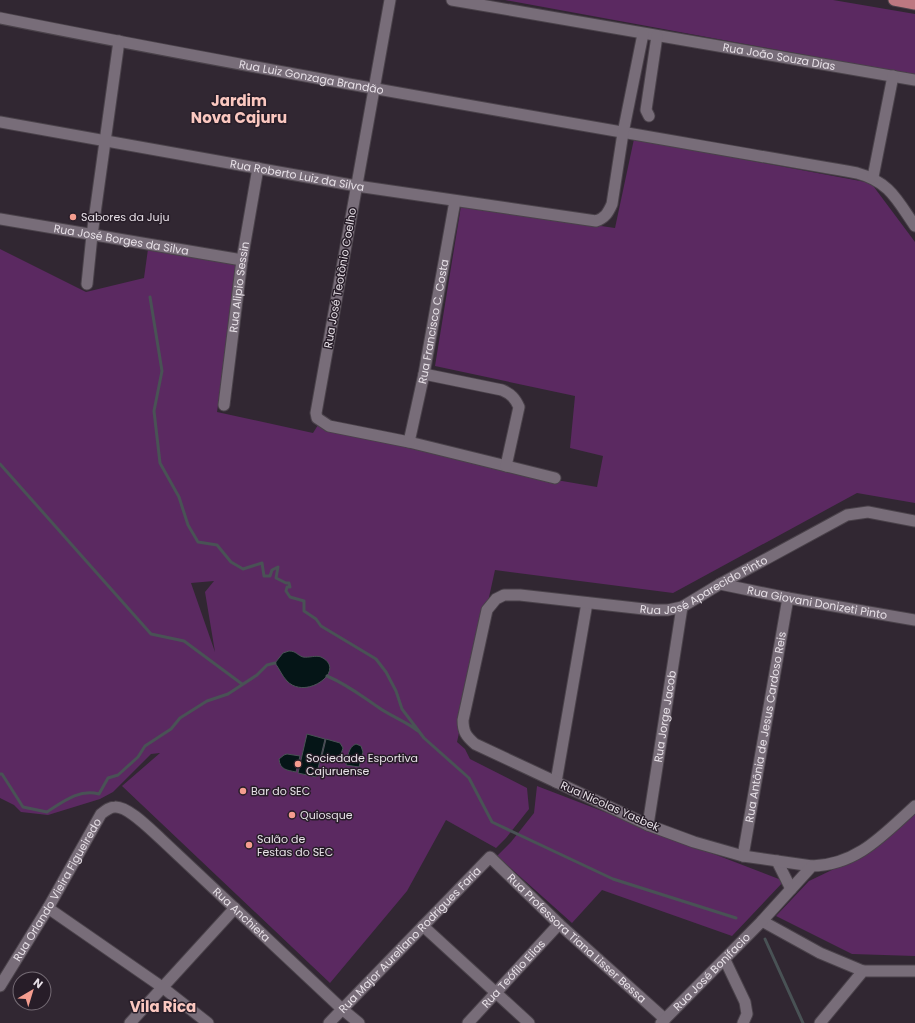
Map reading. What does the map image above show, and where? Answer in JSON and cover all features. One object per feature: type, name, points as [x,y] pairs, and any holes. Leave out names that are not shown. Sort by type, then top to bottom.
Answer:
[{"type":"main road","points":[[894,0],[915,4]]},
{"type":"street","name":"Rua José Teotônio Coelho","points":[[390,0],[316,413],[317,418],[329,426],[409,442]]},
{"type":"street","name":"Rua João Souza Dias","points":[[452,0],[915,80]]},
{"type":"street","name":"Rua Luiz Gonzaga Brandão","points":[[0,18],[119,42],[873,177]]},
{"type":"street","points":[[623,133],[643,34]]},
{"type":"street","points":[[649,116],[646,110],[657,36]]},
{"type":"street","points":[[87,284],[92,235],[119,42]]},
{"type":"street","points":[[893,76],[873,177],[883,184],[894,196],[915,226]]},
{"type":"street","name":"Rua Roberto Luiz da Silva","points":[[0,122],[356,186],[596,221],[602,219],[608,213],[612,204],[623,133]]},
{"type":"street","name":"Rua Alipio Sessin","points":[[224,405],[242,260],[258,168]]},
{"type":"street","name":"Rua Francisco C. Costa","points":[[409,442],[424,374],[455,201]]},
{"type":"street","name":"Rua José Borges da Silva","points":[[0,219],[242,260]]},
{"type":"street","points":[[424,374],[502,390],[510,394],[516,400],[518,407],[506,466]]},
{"type":"street","points":[[409,442],[555,478]]},
{"type":"street","name":"Rua José Aparecido Pinto","points":[[463,720],[488,610],[496,598],[504,595],[520,595],[652,610],[668,610],[682,607],[720,584],[847,515],[868,512],[915,521]]},
{"type":"street","name":"Rua Giovani Donizeti Pinto","points":[[720,584],[788,598],[915,620]]},
{"type":"street","name":"Rua Antônia de Jesus Cardoso Reis","points":[[743,856],[788,598]]},
{"type":"street","points":[[556,782],[587,603]]},
{"type":"street","name":"Rua Jorge Jacob","points":[[648,825],[682,607]]},
{"type":"street","name":"Rua Nicolas Yasbek","points":[[463,720],[463,730],[467,737],[475,744],[648,825],[694,842],[743,856],[812,866],[836,864],[850,859],[869,847],[915,806]]},
{"type":"street","name":"Rua Orlando Vieira Figueiredo","points":[[0,986],[48,908],[102,814],[108,809],[116,806],[123,808]]},
{"type":"street","name":"Rua Anchieta","points":[[123,808],[161,839],[342,1009],[359,1023]]},
{"type":"street","name":"Rua Professora Tiana Lisser Bessa","points":[[490,857],[558,924],[663,1021]]},
{"type":"street","name":"Rua Major Aureliano Rodrigues Faria","points":[[329,1023],[490,857]]},
{"type":"street","points":[[777,861],[791,889]]},
{"type":"street","name":"Rua José Bonifacio","points":[[663,1021],[725,960],[812,866]]},
{"type":"street","points":[[48,908],[162,987],[208,1023]]},
{"type":"street","points":[[130,1023],[235,908]]},
{"type":"street","points":[[762,921],[820,953],[863,971],[915,971]]},
{"type":"street","name":"Rua Teófilo Elias","points":[[468,1023],[558,924]]},
{"type":"street","points":[[423,926],[529,1023]]},
{"type":"street","points":[[725,960],[745,1002],[747,1014],[743,1023]]},
{"type":"street","points":[[820,1023],[863,971]]},
{"type":"shaded area","points":[[505,0],[833,0],[915,14],[915,75]]},
{"type":"shaded area","points":[[634,139],[871,183],[915,242],[915,503],[857,493],[673,593],[495,570],[457,742],[465,749],[470,759],[527,788],[529,809],[496,848],[446,820],[407,891],[330,983],[122,786],[160,753],[151,754],[113,792],[100,799],[48,815],[21,812],[14,805],[0,798],[0,249],[86,292],[144,278],[148,249],[230,261],[238,268],[217,412],[313,433],[318,425],[510,472],[597,487],[603,456],[570,448],[575,396],[435,366],[461,206],[615,228]],"holes":[[[214,581],[205,592],[215,652],[191,583]]]},
{"type":"shaded area","points":[[289,651],[303,657],[321,657],[328,663],[330,669],[327,676],[313,686],[304,688],[295,686],[287,681],[275,663],[283,653]]},
{"type":"shaded area","points":[[307,734],[325,739],[316,777],[298,773]]},
{"type":"shaded area","points":[[326,739],[340,743],[343,748],[341,754],[336,757],[322,756]]},
{"type":"shaded area","points":[[356,744],[361,746],[363,752],[359,767],[346,765],[351,747]]},
{"type":"shaded area","points":[[287,754],[300,756],[296,772],[284,769],[280,763],[279,759]]},
{"type":"shaded area","points":[[537,786],[784,881],[732,936],[602,890],[572,923],[497,856],[511,842],[534,813]]},
{"type":"shaded area","points":[[915,809],[915,956],[852,954],[776,916],[809,881],[863,855]]},
{"type":"waterway","points":[[150,297],[162,371],[154,411],[160,463],[179,497],[188,525],[198,542],[217,545],[231,562],[243,569],[262,563],[264,576],[270,576],[272,570],[278,567],[276,578],[289,583],[290,587],[287,587],[286,591],[290,597],[304,601],[304,611],[316,619],[321,626],[376,659],[386,672],[396,691],[402,709],[424,738],[469,778],[492,822],[613,879],[736,918]]},
{"type":"waterway","points":[[0,464],[151,634],[184,641],[242,684]]},
{"type":"waterway","points":[[0,774],[2,774],[23,807],[47,812],[72,797],[85,793],[99,794],[108,778],[118,775],[138,757],[145,746],[171,729],[180,718],[207,701],[228,694],[257,675],[267,665],[275,663]]},
{"type":"waterway","points":[[327,676],[348,687],[418,731]]},
{"type":"waterway","points":[[765,939],[803,1023]]},
{"type":"place","name":"Sabores da Juju","points":[[73,217]]},
{"type":"place","name":"Sociedade Esportiva Cajuruense","points":[[298,764]]},
{"type":"place","name":"Bar do SEC","points":[[243,791]]},
{"type":"place","name":"Quiosque","points":[[292,815]]},
{"type":"place","name":"Salão de Festas do SEC","points":[[249,845]]},
{"type":"district","name":"Jardim Nova Cajuru","points":[[239,110]]},
{"type":"district","name":"Vila Rica","points":[[163,1007]]}]
